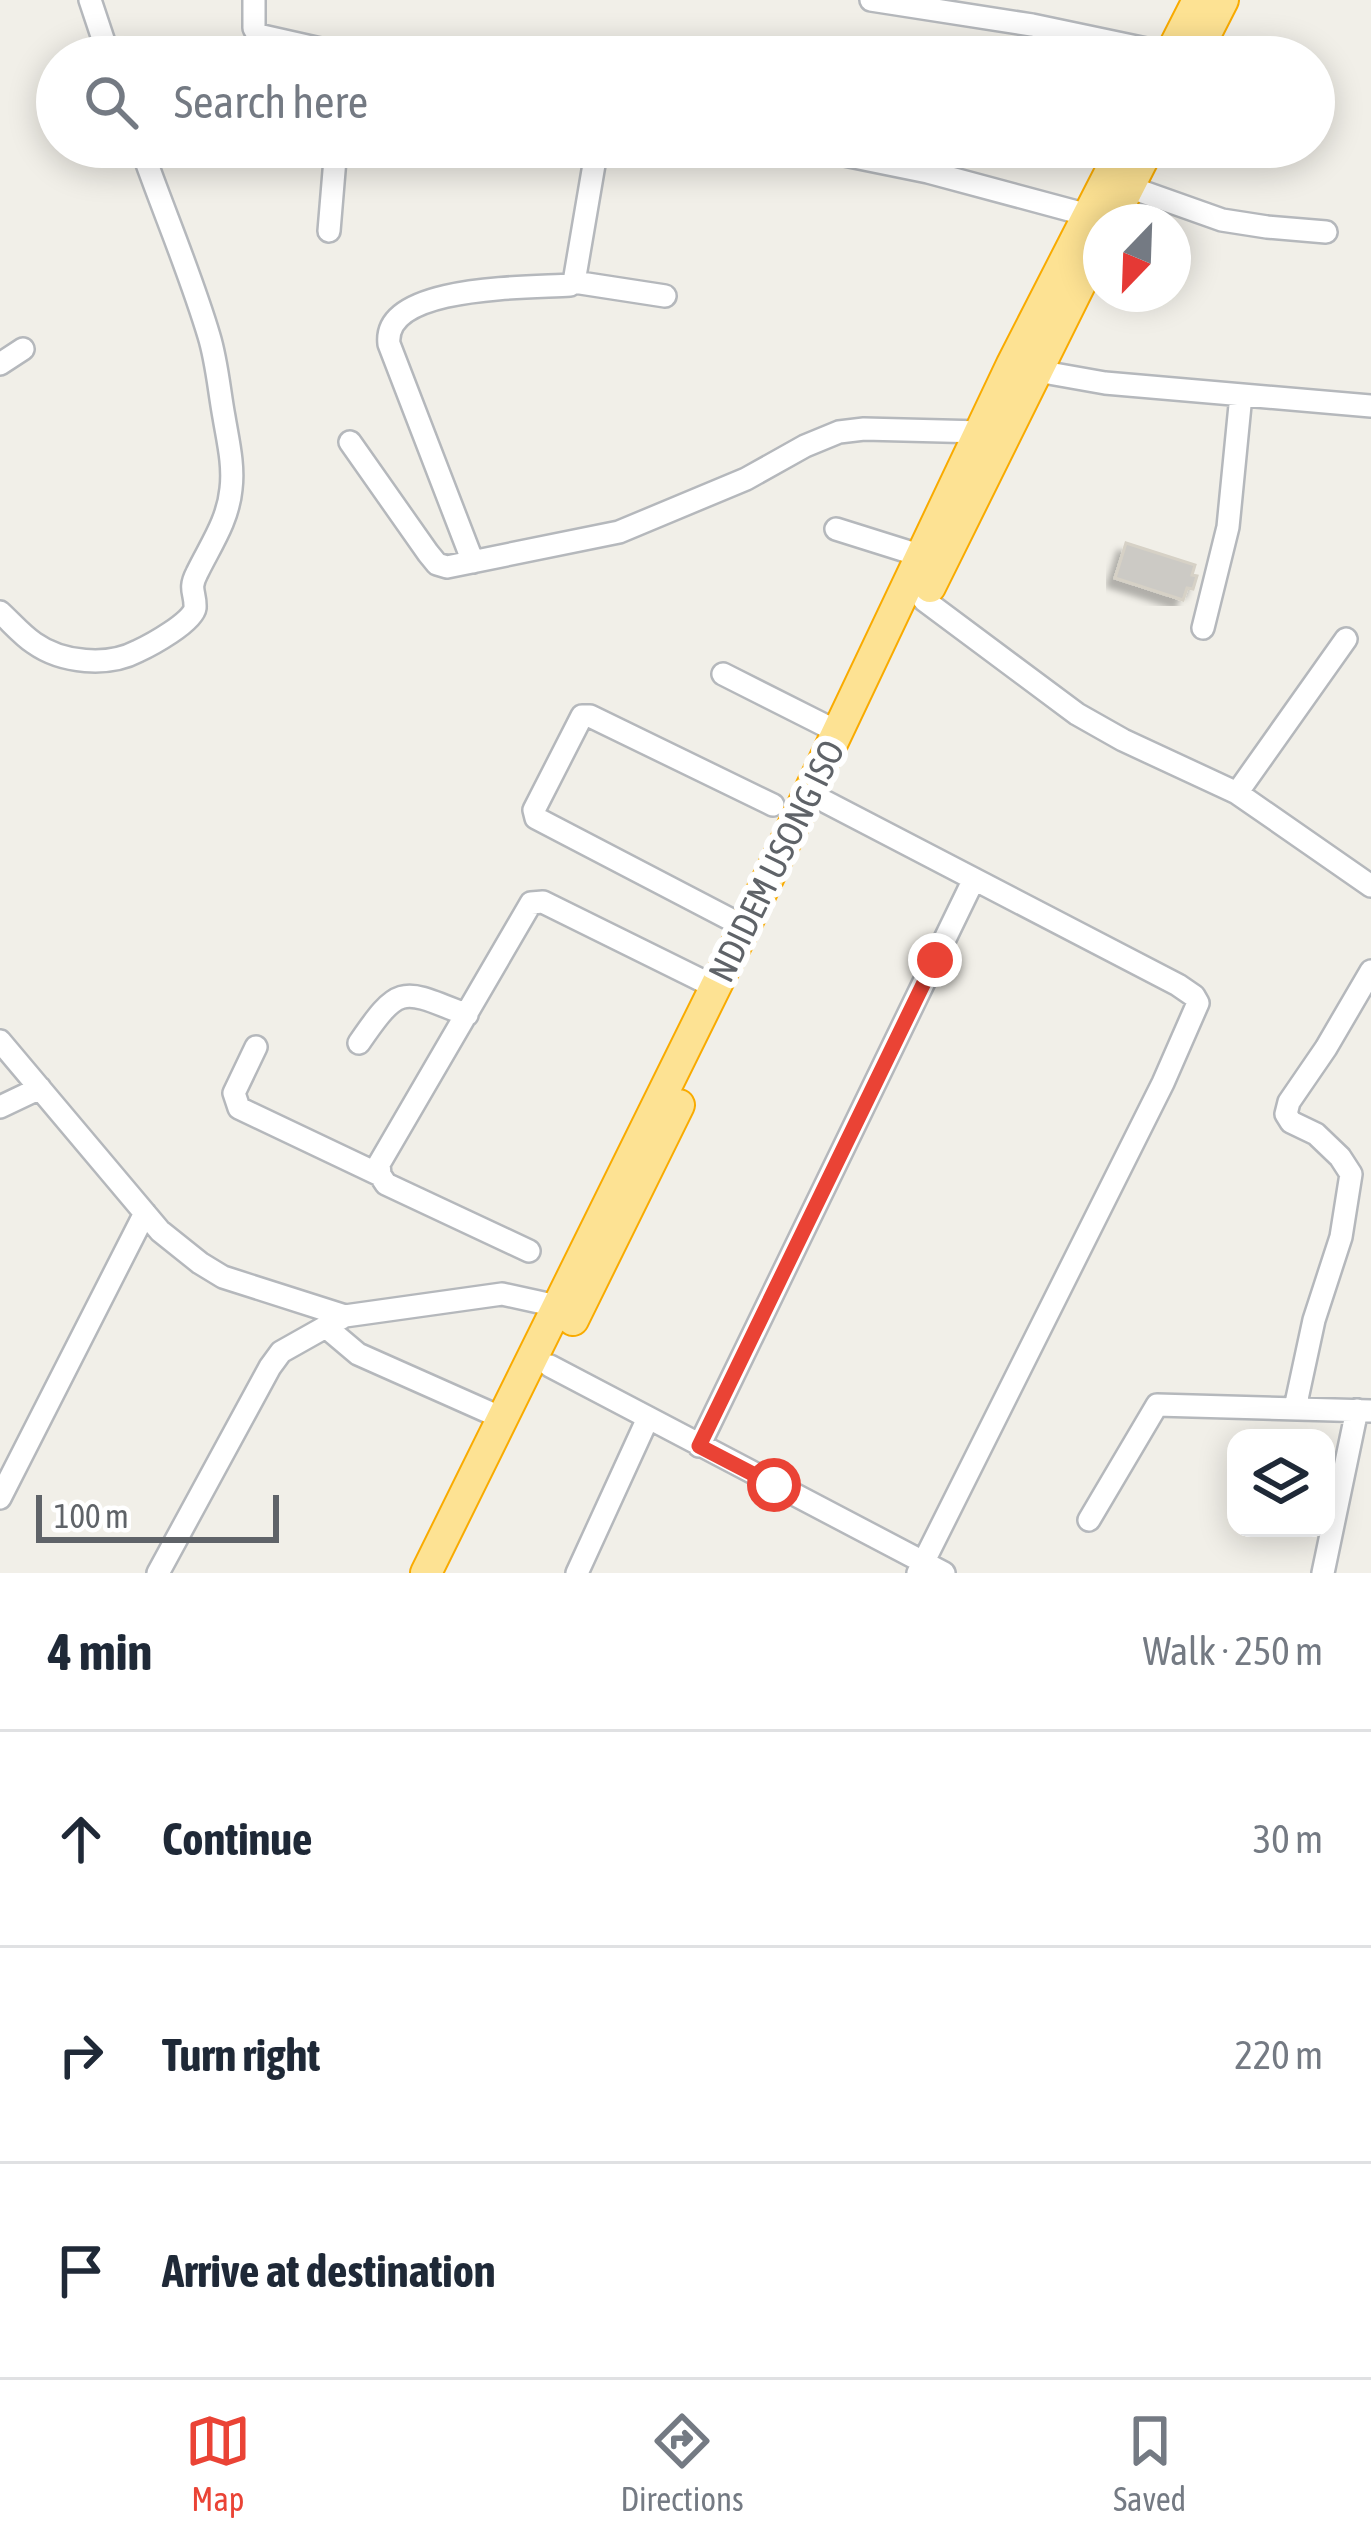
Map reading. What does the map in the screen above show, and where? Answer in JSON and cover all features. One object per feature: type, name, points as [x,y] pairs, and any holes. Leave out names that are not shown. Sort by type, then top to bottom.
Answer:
[{"type":"highway","points":[[1185,36],[1198,0]]},
{"type":"highway","points":[[1194,36],[1223,0]]},
{"type":"highway","name":"NDIDEM USONG ISO","points":[[1106,204],[1117,168]]},
{"type":"highway","name":"NDIDEM USONG ISO","points":[[1116,204],[1138,168]]},
{"type":"highway","name":"NDIDEM USONG ISO","points":[[448,1573],[633,1203],[924,600],[1024,368],[1083,258]]},
{"type":"highway","name":"NDIDEM USONG ISO","points":[[426,1573],[745,927],[982,432],[1024,368]]},
{"type":"street","points":[[90,0],[102,36]]},
{"type":"street","points":[[254,0],[254,28],[262,36]]},
{"type":"street","points":[[871,0],[1084,36]]},
{"type":"street","points":[[0,612],[35,644],[76,659],[105,662],[130,656],[160,640],[193,614],[191,588],[227,510],[232,466],[210,340],[149,168]]},
{"type":"street","points":[[329,231],[334,168]]},
{"type":"street","points":[[473,562],[388,334],[406,311],[444,295],[570,285],[593,168]]},
{"type":"street","points":[[908,168],[1083,221]]},
{"type":"street","points":[[1129,187],[1222,220],[1326,232]]},
{"type":"street","points":[[574,281],[665,296]]},
{"type":"street","points":[[0,364],[23,349]]},
{"type":"street","points":[[1024,368],[1105,383],[1371,406]]},
{"type":"street","points":[[1203,628],[1228,527],[1241,395]]},
{"type":"street","points":[[350,442],[437,564],[447,566],[619,532],[746,479],[839,432],[982,432]]},
{"type":"street","points":[[836,529],[922,556]]},
{"type":"street","points":[[924,600],[1078,714],[1237,793],[1371,886]]},
{"type":"street","points":[[1237,793],[1346,639]]},
{"type":"street","points":[[723,674],[838,732]]},
{"type":"street","points":[[745,927],[536,818],[534,810],[582,716],[773,805]]},
{"type":"street","points":[[826,802],[1178,985],[1194,996],[1198,1009],[921,1568]]},
{"type":"street","points":[[699,1446],[974,879]]},
{"type":"street","points":[[529,1251],[386,1184],[379,1164],[531,904],[544,902],[715,987]]},
{"type":"street","points":[[1295,1408],[1314,1320],[1344,1223],[1351,1174],[1316,1134],[1292,1122],[1286,1114],[1288,1102],[1371,971]]},
{"type":"street","points":[[359,1043],[382,1008],[398,997],[420,996],[467,1015]]},
{"type":"street","points":[[0,1041],[160,1231],[200,1264],[336,1322],[358,1354],[502,1418]]},
{"type":"street","points":[[256,1047],[235,1093],[239,1108],[380,1174]]},
{"type":"street","points":[[0,1107],[40,1088]]},
{"type":"street","points":[[0,1498],[145,1213]]},
{"type":"street","points":[[158,1573],[281,1352],[336,1322],[502,1294],[557,1306]]},
{"type":"street","points":[[550,1366],[921,1568],[944,1573]]},
{"type":"street","points":[[1089,1520],[1157,1406],[1364,1410],[1323,1573]]},
{"type":"street","points":[[577,1573],[648,1418]]},
{"type":"building","points":[[1126,543],[1195,565],[1193,589],[1187,588],[1183,600],[1115,578]]},
{"type":"route","points":[[774,1485],[699,1446],[935,960]]}]
